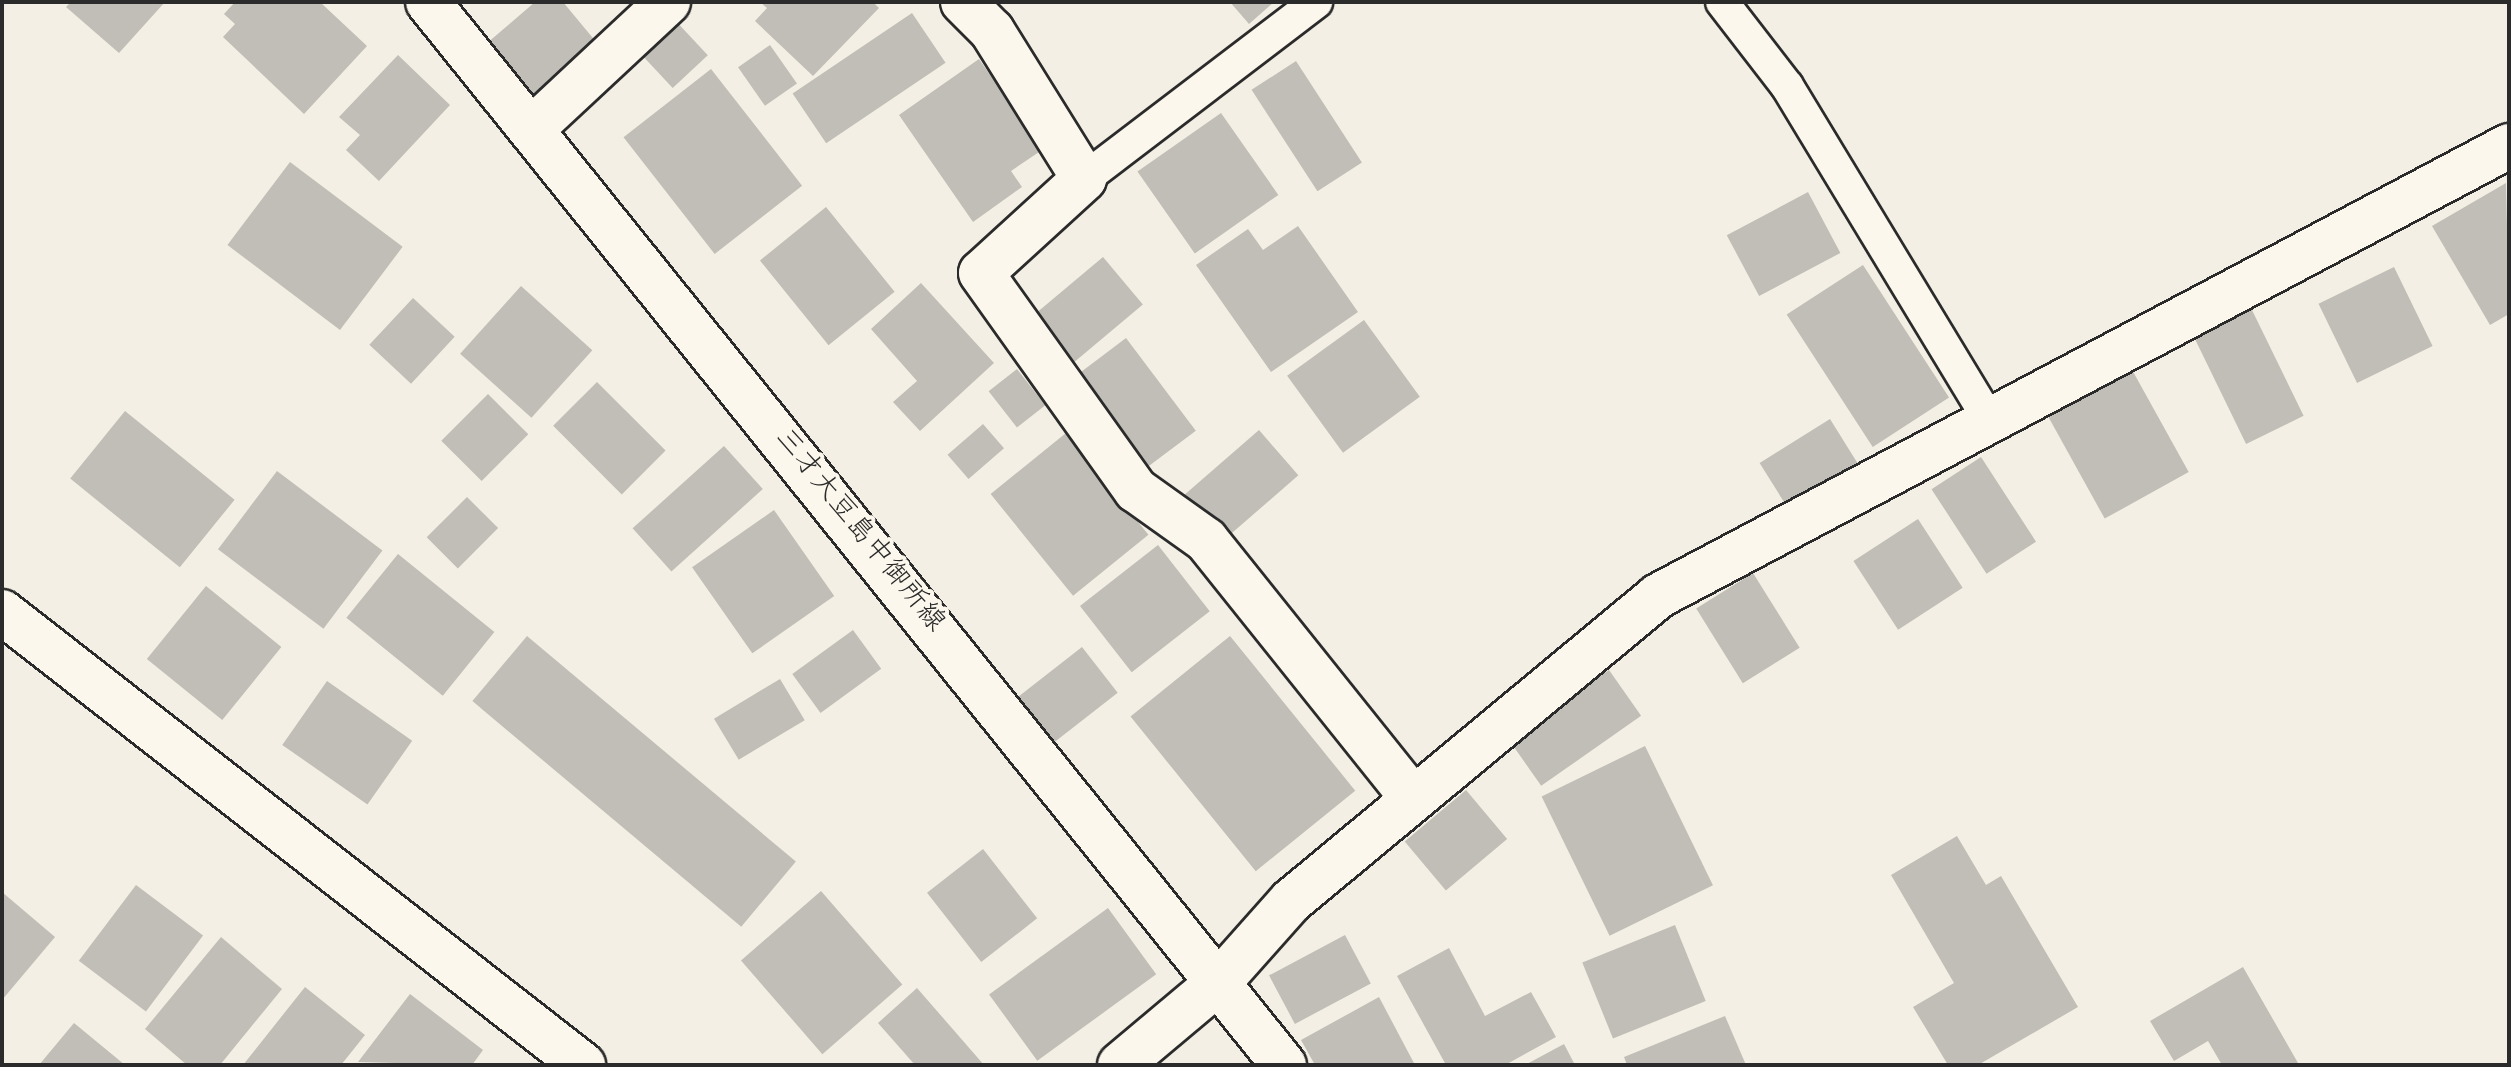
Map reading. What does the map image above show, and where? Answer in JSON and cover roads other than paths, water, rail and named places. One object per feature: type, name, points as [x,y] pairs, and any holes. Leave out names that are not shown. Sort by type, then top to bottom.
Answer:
[{"type":"street","name":"三才大豆島中御所線","points":[[428,2],[535,126],[1284,1065]]},
{"type":"street","points":[[535,126],[668,2]]},
{"type":"street","points":[[963,2],[992,31],[1084,179],[981,273],[1136,490],[1206,540],[1411,796]]},
{"type":"street","points":[[1120,1065],[1219,982],[1291,901],[1411,796],[1658,596],[2509,146]]},
{"type":"street","points":[[2,612],[583,1065]]},
{"type":"lane","points":[[1084,179],[1316,2]]},
{"type":"lane","points":[[1722,2],[1787,86],[1989,420]]}]
